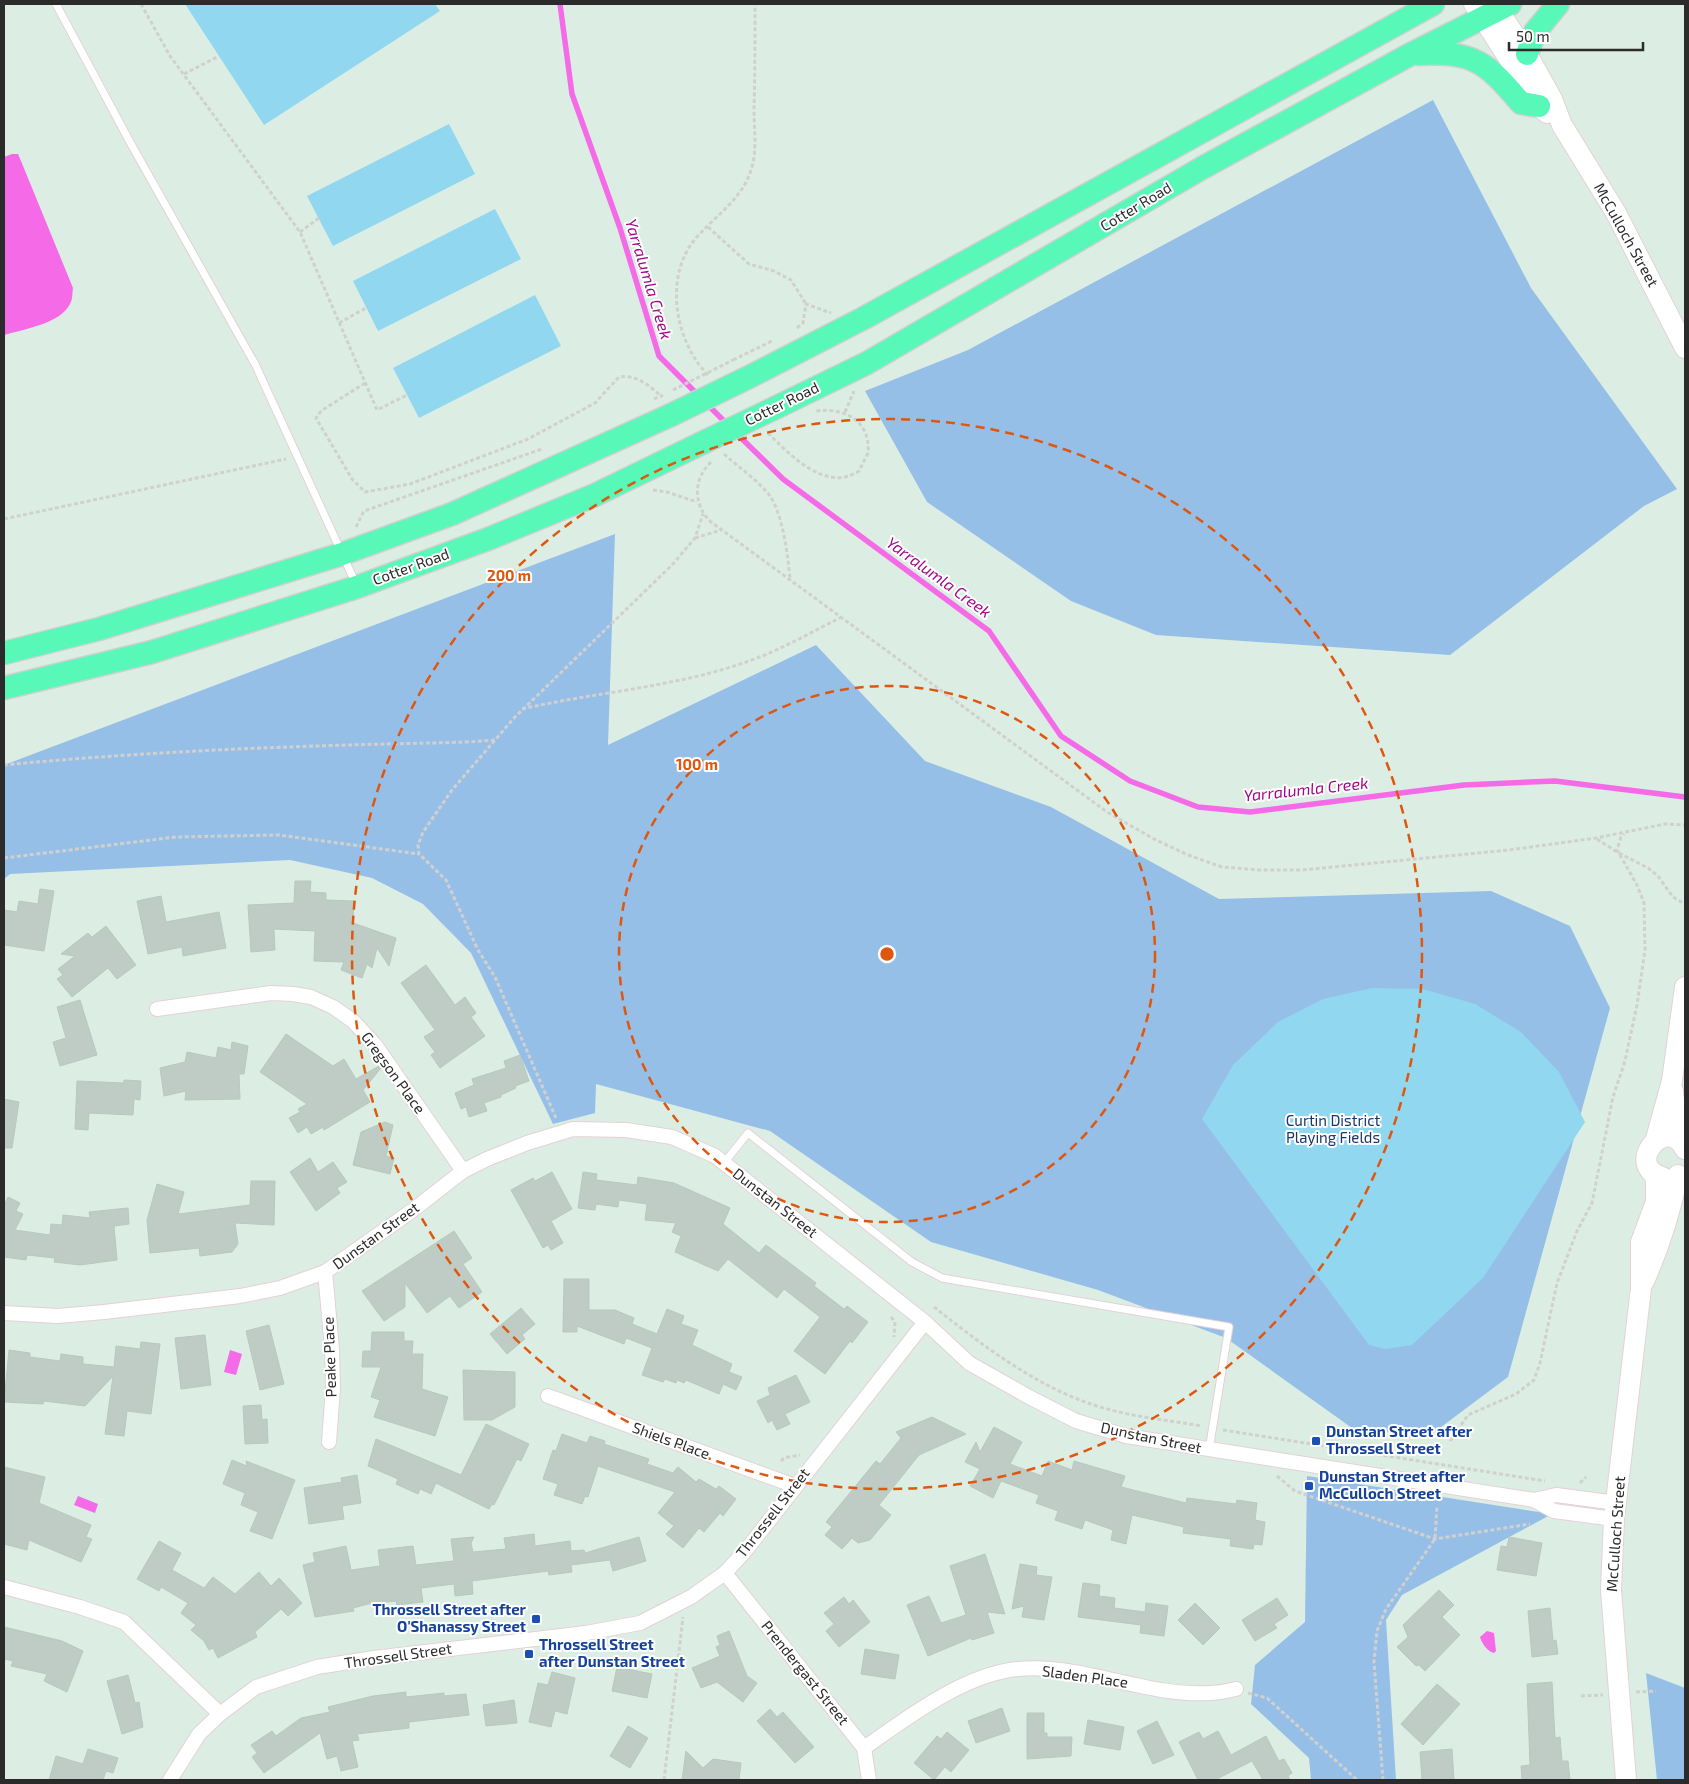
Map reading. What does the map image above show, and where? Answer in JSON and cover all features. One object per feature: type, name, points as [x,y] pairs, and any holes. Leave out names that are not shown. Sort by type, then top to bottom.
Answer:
[{"type":"main road","points":[[4,653],[99,629],[342,554],[452,514],[671,416],[864,318],[1433,4]]},
{"type":"main road","points":[[1527,54],[1535,32],[1558,4]]},
{"type":"main road","name":"McCulloch Street","points":[[1492,8],[1527,54],[1552,99],[1562,125],[1616,213],[1685,348]]},
{"type":"main road","name":"McCulloch Street","points":[[1492,8],[1538,106],[1562,125]]},
{"type":"main road","name":"Cotter Road","points":[[4,688],[152,652],[358,587],[708,451],[777,407],[867,363],[1067,249],[1170,187],[1492,8]]},
{"type":"main road","points":[[1411,54],[1462,55],[1479,63],[1504,84],[1521,103],[1538,106]]},
{"type":"main road","points":[[1682,1145],[1670,1137],[1656,1139],[1672,1081],[1685,986]]},
{"type":"main road","points":[[1672,1081],[1682,1145]]},
{"type":"main road","name":"McCulloch Street","points":[[1626,1780],[1610,1590],[1616,1511],[1641,1288],[1641,1242],[1656,1202],[1656,1179],[1647,1164],[1646,1154],[1656,1139]]},
{"type":"main road","points":[[1651,1170],[1664,1178],[1681,1171]]},
{"type":"main road","name":"McCulloch Street","points":[[1641,1288],[1662,1239],[1681,1171]]},
{"type":"street","name":"Gregson Place","points":[[157,1009],[271,994],[293,994],[311,997],[333,1007],[353,1021],[376,1046],[463,1171]]},
{"type":"street","name":"Dunstan Street","points":[[4,1313],[67,1315],[240,1296],[280,1288],[325,1272],[413,1210],[463,1171],[527,1143],[562,1132],[574,1129],[626,1130],[672,1137],[715,1156],[925,1322],[968,1363],[1028,1397],[1076,1421],[1126,1436],[1209,1450],[1534,1500],[1556,1495],[1616,1511]]},
{"type":"street","name":"Peake Place","points":[[325,1272],[332,1349],[333,1388],[329,1442]]},
{"type":"street","name":"Throssell Street","points":[[170,1780],[199,1734],[220,1714],[256,1687],[317,1668],[374,1658],[586,1633],[640,1623],[691,1597],[724,1573],[746,1550],[925,1322]]},
{"type":"street","name":"Shiels Place","points":[[548,1396],[795,1486]]},
{"type":"street","name":"Prendergast Street","points":[[724,1573],[864,1748],[869,1780]]},
{"type":"street","points":[[4,1587],[80,1607],[124,1622],[220,1714]]},
{"type":"street","name":"Sladen Place","points":[[864,1748],[908,1717],[950,1693],[982,1677],[1018,1669],[1059,1670],[1172,1691],[1209,1693],[1236,1689]]},
{"type":"lane","points":[[56,4],[118,120],[255,364],[358,587]]},
{"type":"lane","points":[[724,1163],[748,1133],[912,1262],[942,1278],[1229,1327],[1209,1450]]},
{"type":"path","points":[[141,4],[184,74],[300,232],[377,410],[407,395]]},
{"type":"path","points":[[694,357],[685,340],[679,321],[678,286],[681,269],[695,239],[738,196],[752,168],[755,4]]},
{"type":"path","points":[[184,74],[219,56]]},
{"type":"path","points":[[300,232],[319,218]]},
{"type":"path","points":[[708,227],[749,264],[774,271],[791,280],[806,304]]},
{"type":"path","points":[[339,323],[366,308]]},
{"type":"path","points":[[654,399],[776,339]]},
{"type":"path","points":[[365,383],[321,411],[316,418],[352,479],[366,492],[410,484],[528,439],[595,403],[608,390],[613,381]]},
{"type":"path","points":[[780,445],[806,466],[824,475],[840,477],[861,469],[868,449],[865,434],[859,424],[845,412],[834,410],[807,414]]},
{"type":"path","points":[[342,554],[364,511],[546,448]]},
{"type":"path","points":[[708,451],[698,484],[698,502],[703,514],[721,530],[1107,812],[1152,838],[1188,855],[1222,867],[1259,870],[1302,870],[1508,850],[1596,838],[1665,824],[1685,825]]},
{"type":"path","points":[[4,519],[299,456]]},
{"type":"path","points":[[644,490],[667,492],[698,502]]},
{"type":"path","points":[[770,496],[777,513],[789,563],[790,580]]},
{"type":"path","points":[[419,854],[418,845],[423,832],[452,790],[497,740],[521,709],[672,565],[695,538],[703,514]]},
{"type":"path","points":[[695,538],[721,530]]},
{"type":"path","points":[[521,709],[578,696],[676,680],[749,661],[842,617]]},
{"type":"path","points":[[4,765],[122,756],[387,744],[456,744],[497,740]]},
{"type":"path","points":[[1450,1441],[1468,1415],[1516,1394],[1534,1380],[1540,1364],[1558,1283],[1577,1231],[1592,1203],[1613,1097],[1625,1061],[1637,1004],[1645,950],[1644,903],[1637,885],[1617,852],[1620,837],[1632,831]]},
{"type":"path","points":[[4,858],[176,837],[279,835],[419,854],[446,880],[478,950],[495,978],[562,1132]]},
{"type":"path","points":[[1596,838],[1617,852],[1648,868],[1658,876],[1673,897],[1685,904]]},
{"type":"path","points":[[556,1118],[565,1117]]},
{"type":"path","points":[[889,1344],[894,1337],[895,1322],[886,1310],[895,1300]]},
{"type":"path","points":[[931,1304],[978,1342],[1062,1392],[1114,1411],[1547,1481]]},
{"type":"path","points":[[781,1461],[784,1458],[799,1456],[805,1448]]},
{"type":"path","points":[[1253,1457],[1295,1491],[1435,1539],[1530,1524]]},
{"type":"path","points":[[1576,1486],[1586,1477]]},
{"type":"path","points":[[1383,1780],[1374,1662],[1377,1631],[1386,1609],[1435,1539],[1437,1506]]},
{"type":"path","points":[[664,1780],[684,1613]]},
{"type":"path","points":[[1236,1689],[1267,1698],[1357,1780]]},
{"type":"green space","points":[[185,4],[435,4],[440,11],[264,125]]},
{"type":"green space","points":[[1433,100],[1531,288],[1677,489],[1644,506],[1450,655],[1156,635],[1071,601],[927,502],[865,391],[968,350]]},
{"type":"green space","points":[[449,124],[475,174],[333,246],[307,196]]},
{"type":"green space","points":[[495,209],[521,259],[378,331],[353,281]]},
{"type":"green space","points":[[535,295],[561,346],[419,418],[393,368]]},
{"type":"green space","name":"Curtin District Playing Fields","points":[[615,534],[608,745],[816,645],[925,761],[1051,807],[1219,899],[1491,891],[1570,926],[1610,1008],[1508,1377],[1429,1436],[1352,1428],[1226,1338],[1098,1290],[931,1242],[770,1131],[596,1084],[595,1113],[553,1124],[471,953],[423,904],[372,878],[290,860],[10,874],[4,879],[4,765]]},
{"type":"green space","points":[[1372,988],[1423,989],[1475,1004],[1521,1032],[1559,1072],[1585,1122],[1483,1278],[1412,1345],[1385,1349],[1369,1345],[1202,1119],[1233,1065],[1278,1022],[1323,999]]},
{"type":"green space","points":[[1307,1476],[1552,1514],[1402,1595],[1386,1620],[1396,1780],[1311,1780],[1309,1758],[1251,1704],[1255,1665],[1305,1622]]},
{"type":"green space","points":[[1646,1673],[1685,1688],[1685,1780],[1657,1780]]},
{"type":"shaded area","points":[[18,154],[73,288],[70,304],[58,316],[41,325],[4,335],[4,157]]},
{"type":"shaded area","points":[[230,1350],[242,1354],[236,1375],[224,1372]]},
{"type":"shaded area","points":[[78,1496],[98,1504],[95,1513],[74,1505]]},
{"type":"shaded area","points":[[1487,1631],[1494,1633],[1496,1651],[1494,1653],[1486,1647],[1480,1637]]},
{"type":"building","points":[[295,881],[311,881],[310,892],[326,893],[326,900],[354,901],[353,923],[396,938],[389,966],[377,948],[372,968],[367,964],[362,978],[341,970],[344,962],[314,961],[315,931],[274,929],[275,950],[251,952],[248,905],[294,903]]},
{"type":"building","points":[[40,889],[54,891],[44,951],[4,945],[4,910],[17,912],[19,901],[38,904]]},
{"type":"building","points":[[161,896],[166,922],[219,912],[226,948],[183,956],[182,947],[148,954],[137,901]]},
{"type":"building","points":[[106,926],[136,965],[117,979],[108,968],[72,997],[57,979],[63,975],[58,969],[75,956],[61,954],[88,933],[92,937]]},
{"type":"building","points":[[426,965],[455,1005],[465,997],[476,1013],[471,1017],[485,1036],[440,1068],[431,1055],[435,1052],[424,1037],[435,1030],[401,983]]},
{"type":"building","points":[[80,1000],[97,1055],[60,1066],[53,1042],[66,1038],[57,1007]]},
{"type":"building","points":[[286,1034],[333,1066],[344,1059],[356,1079],[379,1066],[381,1068],[363,1090],[370,1102],[324,1130],[323,1127],[311,1134],[307,1127],[298,1133],[289,1118],[300,1112],[298,1109],[307,1104],[260,1072]]},
{"type":"building","points":[[232,1042],[248,1046],[244,1074],[239,1074],[240,1099],[185,1100],[186,1091],[164,1096],[160,1068],[185,1062],[187,1052],[216,1058],[218,1047],[231,1050]]},
{"type":"building","points":[[520,1055],[529,1081],[515,1086],[516,1088],[501,1095],[501,1097],[484,1103],[487,1111],[469,1117],[466,1107],[461,1109],[455,1093],[474,1085],[472,1079],[506,1068],[504,1061]]},
{"type":"building","points":[[124,1080],[141,1081],[140,1100],[134,1099],[133,1115],[89,1113],[88,1130],[75,1129],[77,1081],[124,1083]]},
{"type":"building","points":[[4,1099],[19,1102],[12,1148],[4,1148]]},
{"type":"building","points":[[385,1122],[393,1125],[386,1156],[394,1158],[390,1174],[353,1165],[361,1132]]},
{"type":"building","points":[[310,1158],[318,1172],[333,1162],[347,1182],[337,1188],[340,1193],[316,1211],[290,1172]]},
{"type":"building","points":[[552,1172],[572,1209],[551,1221],[563,1243],[551,1250],[548,1245],[543,1248],[511,1190],[533,1178],[535,1181]]},
{"type":"building","points":[[583,1172],[597,1174],[596,1180],[637,1185],[638,1177],[674,1183],[730,1208],[723,1224],[759,1253],[766,1245],[816,1283],[814,1286],[844,1309],[847,1306],[868,1322],[852,1343],[850,1341],[825,1374],[794,1351],[820,1317],[784,1289],[777,1298],[728,1259],[718,1271],[675,1252],[681,1236],[672,1232],[676,1223],[645,1220],[647,1204],[619,1200],[618,1207],[596,1204],[595,1210],[578,1208]]},
{"type":"building","points":[[251,1181],[275,1181],[274,1225],[235,1223],[238,1244],[232,1252],[200,1256],[199,1248],[150,1253],[147,1220],[157,1184],[184,1192],[178,1214],[250,1205]]},
{"type":"building","points":[[8,1197],[20,1203],[16,1211],[23,1214],[15,1230],[50,1235],[51,1224],[62,1225],[63,1215],[90,1218],[89,1212],[128,1208],[129,1224],[114,1226],[117,1260],[80,1265],[54,1262],[55,1258],[27,1255],[26,1260],[4,1257],[4,1205]]},
{"type":"building","points":[[454,1231],[472,1258],[463,1264],[482,1292],[459,1308],[450,1296],[427,1313],[405,1283],[405,1307],[384,1321],[362,1291]]},
{"type":"building","points":[[564,1279],[589,1279],[589,1310],[615,1310],[634,1318],[632,1324],[657,1334],[667,1309],[684,1316],[681,1324],[698,1330],[692,1345],[732,1364],[729,1372],[742,1377],[736,1390],[723,1384],[719,1394],[686,1380],[684,1383],[677,1380],[676,1383],[665,1379],[663,1382],[642,1375],[652,1348],[626,1338],[624,1344],[577,1326],[577,1332],[563,1332]]},
{"type":"building","points":[[521,1308],[535,1324],[522,1335],[525,1339],[507,1354],[490,1334]]},
{"type":"building","points":[[269,1325],[284,1384],[260,1390],[246,1331]]},
{"type":"building","points":[[372,1332],[404,1332],[404,1341],[413,1341],[412,1354],[423,1354],[422,1389],[448,1397],[435,1436],[374,1417],[380,1400],[371,1397],[381,1367],[362,1367],[363,1351],[371,1351]]},
{"type":"building","points":[[205,1335],[211,1385],[181,1389],[175,1338]]},
{"type":"building","points":[[141,1342],[160,1344],[151,1414],[127,1411],[124,1436],[105,1434],[113,1376],[85,1406],[44,1401],[43,1404],[4,1402],[9,1350],[30,1353],[30,1357],[60,1361],[61,1354],[83,1357],[83,1364],[114,1367],[116,1346],[140,1349]]},
{"type":"building","points":[[463,1370],[515,1372],[515,1407],[492,1420],[464,1420]]},
{"type":"building","points":[[796,1375],[810,1402],[785,1414],[790,1424],[777,1430],[772,1420],[768,1423],[757,1401],[770,1395],[768,1388]]},
{"type":"building","points":[[261,1405],[262,1420],[267,1419],[268,1443],[245,1444],[243,1406]]},
{"type":"building","points":[[932,1417],[966,1434],[919,1455],[879,1505],[891,1515],[870,1540],[858,1543],[852,1538],[842,1549],[825,1535],[832,1527],[826,1522],[876,1461],[880,1464],[901,1438],[896,1432]]},
{"type":"building","points":[[486,1424],[529,1444],[521,1461],[517,1459],[494,1505],[492,1504],[489,1509],[436,1483],[431,1494],[420,1489],[418,1494],[396,1484],[398,1479],[368,1466],[376,1439],[461,1475]]},
{"type":"building","points":[[994,1427],[1022,1442],[1010,1464],[1042,1476],[1048,1461],[1072,1470],[1074,1461],[1125,1476],[1121,1487],[1186,1503],[1187,1498],[1236,1504],[1237,1500],[1257,1503],[1255,1520],[1265,1522],[1262,1545],[1254,1544],[1253,1549],[1230,1546],[1231,1539],[1183,1533],[1184,1527],[1132,1515],[1126,1544],[1111,1540],[1113,1530],[1085,1520],[1082,1529],[1055,1520],[1058,1511],[1036,1503],[1039,1495],[1001,1481],[993,1498],[970,1486],[980,1469],[965,1462],[976,1442],[980,1452]]},
{"type":"building","points":[[562,1434],[587,1443],[590,1436],[605,1441],[604,1444],[649,1459],[647,1464],[673,1473],[678,1467],[696,1482],[699,1479],[716,1489],[719,1486],[736,1499],[723,1516],[720,1513],[704,1532],[699,1528],[683,1548],[666,1534],[674,1526],[658,1513],[675,1492],[598,1466],[588,1497],[585,1496],[582,1504],[554,1495],[558,1484],[543,1479],[553,1450],[556,1451]]},
{"type":"building","points":[[232,1460],[247,1466],[246,1461],[295,1480],[272,1539],[250,1531],[258,1512],[241,1505],[245,1493],[223,1484]]},
{"type":"building","points":[[4,1467],[45,1477],[39,1503],[91,1525],[86,1537],[92,1539],[81,1562],[29,1540],[27,1550],[4,1544]]},
{"type":"building","points":[[357,1475],[361,1503],[342,1506],[344,1519],[309,1524],[304,1488],[342,1482],[341,1478]]},
{"type":"building","points":[[534,1534],[535,1546],[570,1541],[571,1551],[584,1550],[585,1553],[639,1537],[646,1561],[613,1571],[610,1560],[571,1565],[572,1572],[549,1575],[548,1571],[472,1581],[473,1594],[455,1596],[454,1584],[421,1588],[423,1602],[397,1605],[396,1601],[368,1604],[353,1608],[354,1611],[315,1617],[303,1565],[315,1562],[313,1553],[346,1546],[351,1570],[380,1566],[378,1550],[413,1546],[416,1565],[454,1561],[451,1539],[474,1537],[471,1543],[473,1552],[506,1549],[504,1538]]},
{"type":"building","points":[[1509,1537],[1542,1543],[1536,1576],[1497,1570],[1501,1546],[1507,1547]]},
{"type":"building","points":[[159,1541],[181,1553],[172,1570],[204,1588],[213,1577],[235,1594],[259,1572],[271,1586],[279,1578],[302,1603],[288,1616],[281,1609],[255,1632],[257,1637],[218,1658],[213,1648],[209,1650],[204,1641],[191,1630],[196,1625],[181,1613],[188,1603],[161,1587],[159,1591],[137,1579]]},
{"type":"building","points":[[985,1554],[1005,1614],[987,1612],[994,1633],[972,1640],[971,1638],[928,1656],[907,1605],[929,1596],[941,1623],[966,1615],[950,1566]]},
{"type":"building","points":[[1020,1564],[1037,1567],[1036,1575],[1052,1577],[1044,1620],[1022,1617],[1024,1606],[1012,1609]]},
{"type":"building","points":[[1083,1583],[1100,1585],[1099,1596],[1115,1598],[1114,1608],[1145,1612],[1146,1603],[1168,1606],[1164,1636],[1140,1633],[1141,1625],[1078,1617]]},
{"type":"building","points":[[1439,1590],[1454,1605],[1442,1617],[1460,1635],[1425,1671],[1419,1665],[1416,1666],[1397,1647],[1408,1637],[1403,1625]]},
{"type":"building","points":[[844,1597],[849,1604],[853,1600],[870,1622],[839,1647],[826,1631],[834,1624],[824,1613]]},
{"type":"building","points":[[1277,1598],[1288,1615],[1274,1624],[1277,1628],[1255,1641],[1242,1620]]},
{"type":"building","points":[[1195,1603],[1220,1628],[1203,1645],[1178,1620]]},
{"type":"building","points":[[1550,1608],[1553,1641],[1556,1640],[1558,1654],[1532,1657],[1528,1611]]},
{"type":"building","points":[[4,1627],[62,1641],[83,1651],[67,1692],[44,1681],[47,1674],[11,1666],[13,1661],[4,1659]]},
{"type":"building","points":[[729,1631],[747,1676],[757,1683],[743,1702],[717,1682],[701,1688],[692,1668],[720,1656],[716,1647],[720,1645],[717,1636]]},
{"type":"building","points":[[865,1649],[899,1655],[895,1679],[861,1674]]},
{"type":"building","points":[[617,1667],[652,1674],[647,1698],[612,1691]]},
{"type":"building","points":[[552,1672],[575,1678],[567,1714],[555,1711],[551,1727],[529,1722],[538,1683],[548,1685]]},
{"type":"building","points":[[128,1675],[135,1703],[139,1702],[143,1727],[122,1734],[107,1681]]},
{"type":"building","points":[[1552,1682],[1555,1738],[1560,1737],[1562,1761],[1568,1761],[1570,1780],[1522,1780],[1521,1766],[1530,1765],[1527,1684]]},
{"type":"building","points":[[1437,1684],[1460,1704],[1423,1745],[1401,1724]]},
{"type":"building","points":[[406,1692],[406,1697],[444,1693],[444,1696],[466,1694],[469,1715],[409,1722],[409,1728],[357,1734],[359,1740],[352,1741],[358,1767],[341,1771],[337,1756],[327,1759],[320,1733],[264,1773],[252,1757],[257,1753],[251,1745],[272,1731],[276,1736],[301,1718],[330,1712],[328,1707],[373,1696]]},
{"type":"building","points":[[514,1700],[517,1723],[486,1726],[483,1705]]},
{"type":"building","points":[[1002,1708],[1010,1731],[976,1743],[968,1721]]},
{"type":"building","points":[[770,1709],[777,1717],[783,1712],[814,1747],[795,1763],[757,1721]]},
{"type":"building","points":[[1027,1713],[1044,1713],[1044,1733],[1047,1733],[1047,1737],[1072,1737],[1071,1756],[1027,1759]]},
{"type":"building","points":[[1088,1720],[1124,1727],[1120,1750],[1084,1744]]},
{"type":"building","points":[[1157,1721],[1174,1755],[1153,1764],[1137,1731]]},
{"type":"building","points":[[628,1726],[648,1738],[630,1768],[610,1756]]},
{"type":"building","points":[[1218,1731],[1231,1755],[1266,1736],[1279,1761],[1284,1759],[1292,1773],[1288,1776],[1290,1780],[1263,1780],[1252,1761],[1215,1780],[1198,1780],[1179,1742],[1199,1732],[1203,1739]]},
{"type":"building","points":[[947,1732],[969,1750],[951,1772],[945,1767],[934,1780],[914,1763],[937,1736],[941,1739]]},
{"type":"building","points":[[88,1749],[118,1758],[113,1773],[106,1771],[103,1780],[49,1780],[56,1756],[83,1764]]},
{"type":"building","points":[[1452,1749],[1454,1780],[1422,1780],[1420,1752]]},
{"type":"building","points":[[686,1751],[703,1768],[713,1759],[741,1763],[739,1780],[682,1780]]},
{"type":"waterway","name":"Yarralumla Creek","points":[[560,4],[572,94],[620,228],[659,356],[699,396]]},
{"type":"waterway","name":"Yarralumla Creek","points":[[707,404],[729,426]]},
{"type":"waterway","name":"Yarralumla Creek","points":[[735,432],[783,479],[989,631],[1061,736],[1130,781],[1198,807],[1250,812],[1464,785],[1555,781],[1685,797]]},
{"type":"place","name":"Dunstan Street after Throssell Street","points":[[1316,1441]]},
{"type":"place","name":"Dunstan Street after McCulloch Street","points":[[1309,1486]]},
{"type":"place","name":"Throssell Street after O'Shanassy Street","points":[[536,1619]]},
{"type":"place","name":"Throssell Street after Dunstan Street","points":[[529,1654]]}]
